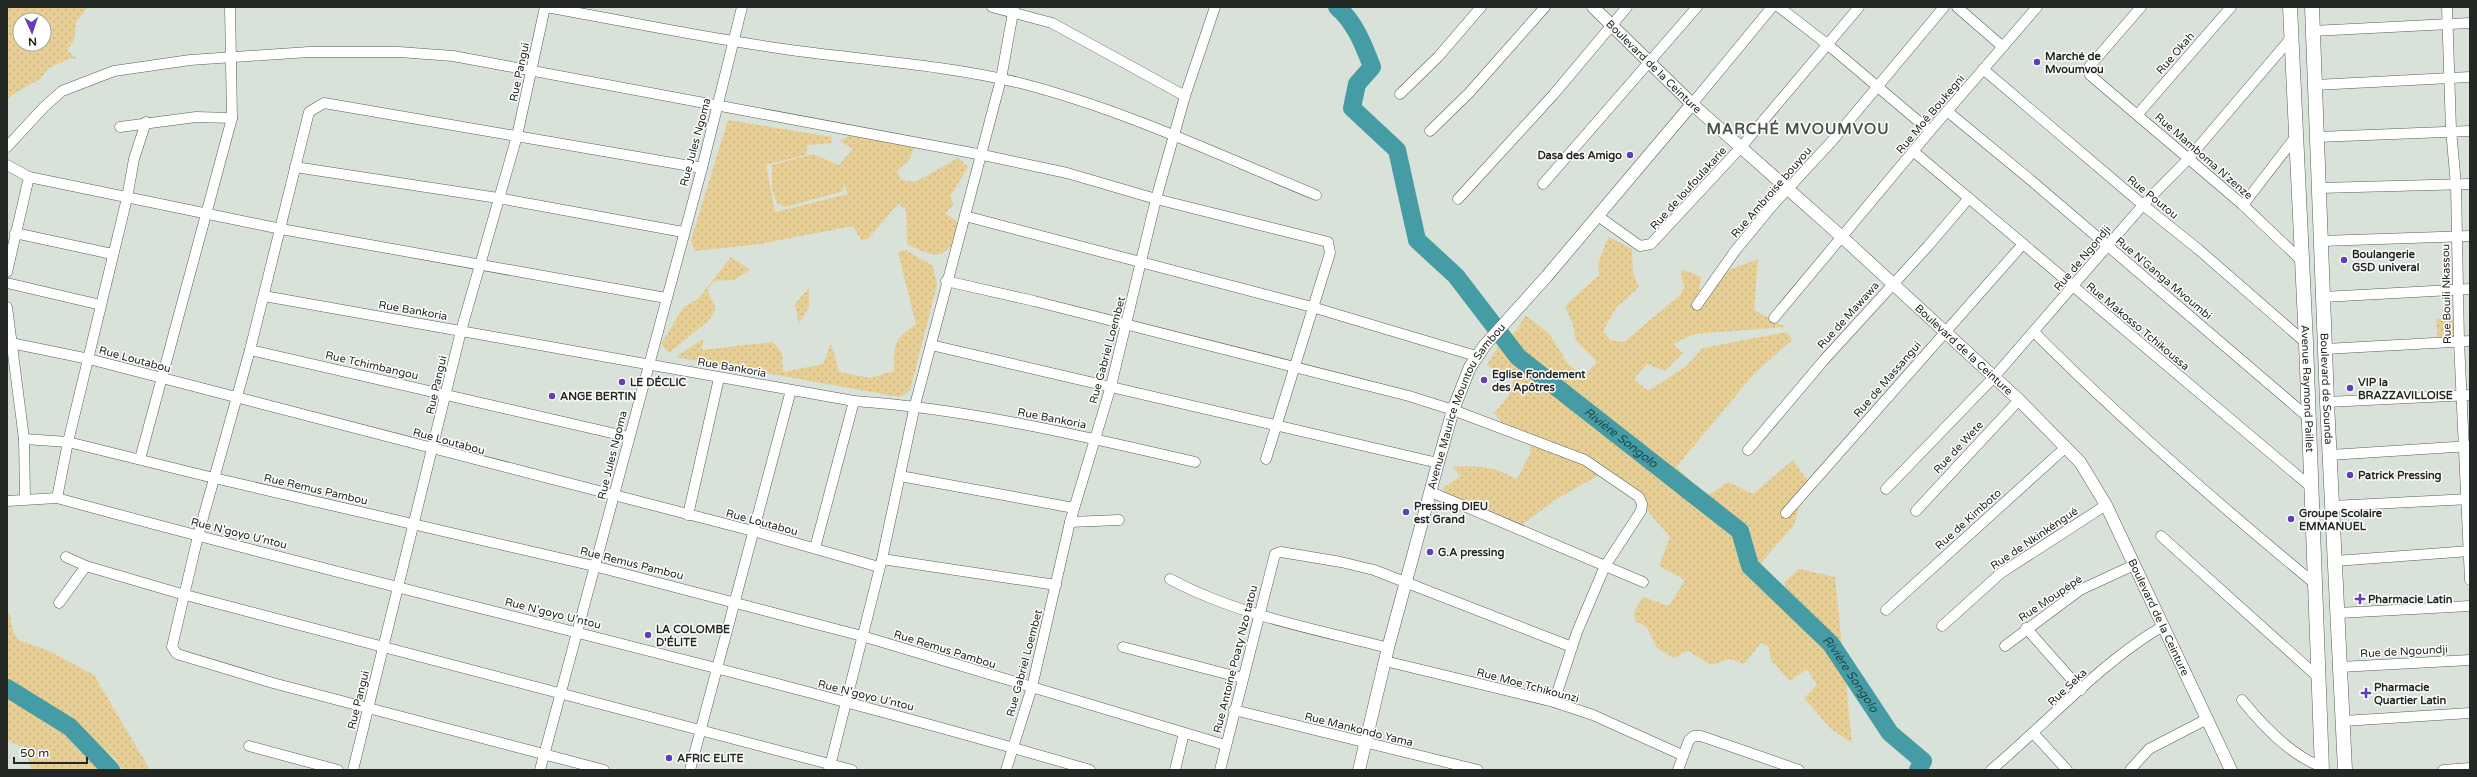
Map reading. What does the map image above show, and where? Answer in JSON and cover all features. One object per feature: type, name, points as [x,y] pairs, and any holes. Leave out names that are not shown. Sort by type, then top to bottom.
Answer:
[{"type":"main road","name":"Avenue Raymond Paillet","points":[[2290,7],[2303,262],[2322,769]]},
{"type":"main road","name":"Boulevard de Sounda","points":[[2312,7],[2334,561],[2346,770]]},
{"type":"street","points":[[140,459],[232,118],[230,7]]},
{"type":"street","points":[[545,7],[733,41],[943,68],[1001,79],[1082,102],[1174,136],[1316,195]]},
{"type":"street","name":"Rue Pangui","points":[[353,770],[383,646],[415,524],[461,331],[517,136],[545,7]]},
{"type":"street","name":"Rue Jules Ngoma","points":[[540,770],[594,566],[614,497],[683,232],[702,168],[742,7]]},
{"type":"street","points":[[992,7],[1013,9],[1052,23],[1074,33],[1185,96]]},
{"type":"street","name":"Rue Gabriel Loembet","points":[[1006,770],[1032,687],[1070,522],[1111,386],[1156,199],[1185,96],[1215,7]]},
{"type":"street","points":[[1400,94],[1438,57],[1481,7]]},
{"type":"street","points":[[1430,131],[1469,93],[1545,7]]},
{"type":"street","name":"Boulevard de la Ceinture","points":[[1593,7],[1650,60],[1692,104],[1742,146],[1944,333],[2019,400],[2080,462],[2106,505],[2231,770]]},
{"type":"street","points":[[1458,199],[1554,94],[1627,7]]},
{"type":"street","points":[[1543,184],[1697,7]]},
{"type":"street","points":[[1692,104],[1772,7]]},
{"type":"street","points":[[1779,7],[1827,44],[1930,131]]},
{"type":"street","name":"Rue de loufoulakarie","points":[[1598,216],[1640,246],[1651,244],[1742,146],[1859,7]]},
{"type":"street","name":"Rue Ambroise bouyou","points":[[1697,306],[1735,251],[1772,206],[1789,190],[1944,7]]},
{"type":"street","points":[[1957,7],[2003,47]]},
{"type":"street","name":"Rue Moê Boukegni","points":[[1774,318],[1913,151],[2037,7]]},
{"type":"street","name":"Rue Mamboma N'zenze","points":[[2141,7],[2089,67],[2088,72],[2243,205],[2303,262]]},
{"type":"street","name":"Rue Okah","points":[[2138,114],[2231,7]]},
{"type":"street","name":"Rue Bouili Nkassou","points":[[2447,7],[2451,130],[2456,185],[2454,210],[2457,236],[2458,341],[2466,395],[2470,580]]},
{"type":"street","points":[[830,767],[880,563],[915,405],[946,281],[982,155],[1001,79],[1013,9]]},
{"type":"street","points":[[2312,31],[2470,23]]},
{"type":"street","name":"Rue de Ngondji","points":[[1886,489],[1994,378],[2074,288],[2143,205],[2188,159],[2292,38]]},
{"type":"street","points":[[7,147],[56,96],[85,80],[114,71],[190,60],[309,52],[399,52],[453,56],[532,70],[623,89],[718,104],[1067,173],[1156,199],[1328,242],[1330,253],[1266,459]]},
{"type":"street","name":"Rue Poutou","points":[[1983,69],[2143,205],[2198,249],[2306,343]]},
{"type":"street","points":[[2315,85],[2470,77]]},
{"type":"street","points":[[604,770],[249,677],[177,654],[172,647],[198,536],[250,350],[309,112],[324,103],[702,168]]},
{"type":"street","name":"Avenue Maurice Mountou Sambou","points":[[1359,770],[1388,648],[1430,492],[1453,410],[1470,367],[1476,356],[1485,345],[1598,216],[1692,104]]},
{"type":"street","name":"Rue N'Ganga Mvoumbi","points":[[1947,111],[2309,418]]},
{"type":"street","points":[[120,127],[146,122],[196,117],[232,118]]},
{"type":"street","points":[[57,498],[68,442],[89,359],[112,254],[127,198],[134,159],[146,122]]},
{"type":"street","points":[[2317,137],[2451,130],[2470,131]]},
{"type":"street","points":[[2243,205],[2297,135]]},
{"type":"street","name":"Rue Makosso Tchikoussa","points":[[1913,151],[2311,487]]},
{"type":"street","points":[[7,165],[29,176],[206,214],[666,298]]},
{"type":"street","points":[[295,167],[498,198],[683,232]]},
{"type":"street","points":[[7,272],[29,176]]},
{"type":"street","points":[[2319,188],[2470,184]]},
{"type":"street","name":"Rue de Mawawa","points":[[1748,450],[1824,360],[1969,198]]},
{"type":"street","points":[[965,216],[1141,264],[1312,308],[1476,356]]},
{"type":"street","points":[[15,233],[112,254]]},
{"type":"street","points":[[2321,241],[2470,236]]},
{"type":"street","name":"Rue de Massangui","points":[[1786,513],[2023,244]]},
{"type":"street","points":[[946,281],[1034,301],[1294,368],[1374,385],[1453,410],[1585,460],[1639,497],[1642,504],[1641,512],[1605,566],[1572,647],[1554,702]]},
{"type":"street","points":[[7,283],[101,305]]},
{"type":"street","points":[[2323,297],[2470,289]]},
{"type":"street","name":"Rue Bankoria","points":[[264,296],[854,401],[915,405],[1095,439],[1195,462]]},
{"type":"street","points":[[7,307],[24,439],[25,498]]},
{"type":"street","points":[[2034,332],[2121,418],[2217,503],[2314,583]]},
{"type":"street","points":[[2325,349],[2470,341]]},
{"type":"street","name":"Rue Loutabou","points":[[11,343],[89,359],[236,399],[815,548],[880,563],[1056,585]]},
{"type":"street","points":[[931,344],[1438,463]]},
{"type":"street","name":"Rue Tchimbangou","points":[[250,350],[629,437]]},
{"type":"street","points":[[688,515],[719,378]]},
{"type":"street","points":[[690,770],[790,390]]},
{"type":"street","points":[[2327,402],[2466,395]]},
{"type":"street","name":"Rue de Wete","points":[[1916,511],[2019,400]]},
{"type":"street","points":[[815,548],[854,401]]},
{"type":"street","name":"Rue Remus Pambou","points":[[24,439],[68,442],[214,478],[594,566],[862,636],[1225,745]]},
{"type":"street","points":[[2330,455],[2467,446]]},
{"type":"street","name":"Rue de Kimboto","points":[[1886,610],[2066,447]]},
{"type":"street","points":[[900,476],[1074,508]]},
{"type":"street","points":[[1430,492],[1643,582]]},
{"type":"street","name":"Rue N'goyo U'ntou","points":[[7,501],[25,498],[57,498],[198,536],[577,631],[777,685],[847,701],[1090,770]]},
{"type":"street","points":[[2332,506],[2468,499]]},
{"type":"street","name":"Rue de Nkinkéngué","points":[[1942,626],[2001,573],[2106,505]]},
{"type":"street","points":[[1070,522],[1119,520]]},
{"type":"street","points":[[2161,536],[2319,678]]},
{"type":"street","points":[[2334,561],[2469,551]]},
{"type":"street","name":"Rue Antoine Poaty Nzo tatou","points":[[1220,770],[1242,678],[1275,554],[1281,552],[1341,562],[1381,573],[1406,584]]},
{"type":"street","points":[[66,557],[86,566],[184,595],[560,692],[830,767],[852,770]]},
{"type":"street","name":"Rue Moupépé","points":[[2005,646],[2026,628],[2080,590],[2134,565]]},
{"type":"street","points":[[59,603],[86,566]]},
{"type":"street","points":[[1170,579],[1190,590],[1259,613],[1388,648]]},
{"type":"street","points":[[1406,584],[1572,647]]},
{"type":"street","points":[[2338,613],[2470,606]]},
{"type":"street","name":"Rue Seka","points":[[1991,770],[2034,734],[2113,660],[2141,639],[2163,626]]},
{"type":"street","points":[[2026,628],[2081,690]]},
{"type":"street","points":[[1123,647],[1242,678]]},
{"type":"street","name":"Rue de Ngoundji","points":[[2340,667],[2470,660]]},
{"type":"street","name":"Rue Moe Tchikounzi","points":[[1385,661],[1554,702],[1593,715],[1682,755]]},
{"type":"street","points":[[2242,700],[2259,721],[2294,752],[2308,762],[2322,769]]},
{"type":"street","name":"Rue Mankondo Yama","points":[[1234,710],[1366,744],[1478,770]]},
{"type":"street","points":[[2343,721],[2470,713]]},
{"type":"street","points":[[2130,770],[2149,749],[2207,719]]},
{"type":"street","points":[[1175,770],[1184,733]]},
{"type":"street","points":[[2034,734],[2067,770]]},
{"type":"street","points":[[1678,770],[1682,755],[1689,740],[1694,736],[1701,736],[1799,770]]},
{"type":"street","points":[[249,746],[338,770]]},
{"type":"street","points":[[2443,770],[2470,768]]},
{"type":"shaded area","points":[[7,7],[88,7],[76,22],[74,40],[67,50],[77,59],[70,58],[49,68],[40,79],[13,94],[7,100]]},
{"type":"shaded area","points":[[728,120],[832,137],[831,143],[807,145],[806,155],[766,165],[775,212],[848,194],[842,181],[844,191],[785,207],[777,203],[772,188],[772,165],[813,154],[839,165],[853,149],[840,141],[851,135],[915,145],[909,160],[897,171],[901,180],[916,182],[958,158],[968,167],[950,197],[954,204],[945,213],[966,228],[946,251],[941,254],[928,253],[919,250],[907,244],[906,209],[898,204],[868,239],[861,240],[853,226],[760,244],[695,251],[691,240]]},
{"type":"shaded area","points":[[1608,237],[1632,249],[1633,273],[1639,287],[1616,308],[1603,331],[1610,340],[1624,342],[1680,295],[1685,286],[1681,279],[1682,269],[1701,277],[1698,299],[1731,269],[1758,259],[1754,310],[1785,327],[1694,334],[1673,344],[1683,353],[1665,371],[1647,364],[1634,379],[1648,391],[1685,367],[1703,348],[1787,332],[1792,340],[1754,374],[1676,467],[1707,496],[1728,482],[1753,494],[1793,460],[1807,480],[1794,525],[1761,563],[1776,583],[1787,591],[1784,582],[1799,569],[1835,577],[1852,743],[1831,729],[1804,698],[1817,685],[1807,669],[1790,681],[1771,660],[1769,647],[1761,643],[1744,664],[1730,659],[1711,665],[1688,651],[1674,658],[1657,648],[1647,627],[1635,621],[1634,612],[1643,597],[1669,606],[1685,580],[1659,566],[1670,537],[1645,508],[1645,496],[1605,472],[1556,499],[1517,529],[1444,499],[1444,487],[1461,476],[1452,467],[1486,467],[1500,471],[1517,479],[1530,454],[1531,442],[1503,424],[1494,413],[1508,397],[1513,381],[1487,365],[1502,340],[1516,331],[1526,315],[1550,335],[1569,365],[1584,375],[1597,362],[1576,341],[1573,325],[1565,306],[1599,275],[1598,264]]},
{"type":"shaded area","points":[[906,250],[933,266],[937,285],[910,390],[900,397],[676,357],[703,339],[702,350],[773,342],[782,353],[783,372],[823,364],[831,343],[839,372],[870,378],[894,371],[896,343],[903,334],[916,324],[898,252]]},
{"type":"shaded area","points":[[731,257],[750,270],[734,280],[714,281],[707,289],[716,309],[708,321],[669,353],[661,344],[684,307],[698,299]]},
{"type":"shaded area","points":[[809,288],[809,307],[799,324],[795,304]]},
{"type":"shaded area","points":[[2454,318],[2455,338],[2438,340],[2436,319]]},
{"type":"shaded area","points":[[7,613],[10,615],[13,632],[19,640],[47,650],[94,675],[150,770],[123,770],[114,758],[89,736],[77,721],[7,679]]},
{"type":"shaded area","points":[[7,695],[58,726],[79,751],[107,770],[32,770],[24,748],[7,740]]},
{"type":"waterway","name":"Rivière Songolo","points":[[1337,7],[1354,27],[1372,67],[1357,84],[1352,108],[1397,150],[1417,240],[1456,276],[1518,357],[1740,531],[1750,566],[1831,644],[1890,733],[1923,761],[1918,770]]},
{"type":"waterway","points":[[7,688],[70,727],[111,770]]},
{"type":"place","name":"Marché de Mvoumvou","points":[[2037,62]]},
{"type":"place","name":"Dasa des Amigo","points":[[1630,155]]},
{"type":"place","name":"Boulangerie GSD univeral","points":[[2344,260]]},
{"type":"place","name":"Eglise Fondement des Apôtres","points":[[1484,380]]},
{"type":"place","name":"LE DÉCLIC","points":[[622,382]]},
{"type":"place","name":"VIP la BRAZZAVILLOISE","points":[[2350,388]]},
{"type":"place","name":"ANGE BERTIN","points":[[552,396]]},
{"type":"place","name":"Patrick Pressing","points":[[2350,475]]},
{"type":"place","name":"Pressing DIEU est Grand","points":[[1406,512]]},
{"type":"place","name":"Groupe Scolaire EMMANUEL","points":[[2291,519]]},
{"type":"place","name":"G.A pressing","points":[[1430,552]]},
{"type":"place","name":"Pharmacie Latin","points":[[2360,599]]},
{"type":"place","name":"LA COLOMBE D'ÉLITE","points":[[648,635]]},
{"type":"place","name":"Pharmacie Quartier Latin","points":[[2366,693]]},
{"type":"place","name":"AFRIC ELITE","points":[[669,758]]},
{"type":"district","name":"MARCHÉ MVOUMVOU","points":[[1798,129]]}]
